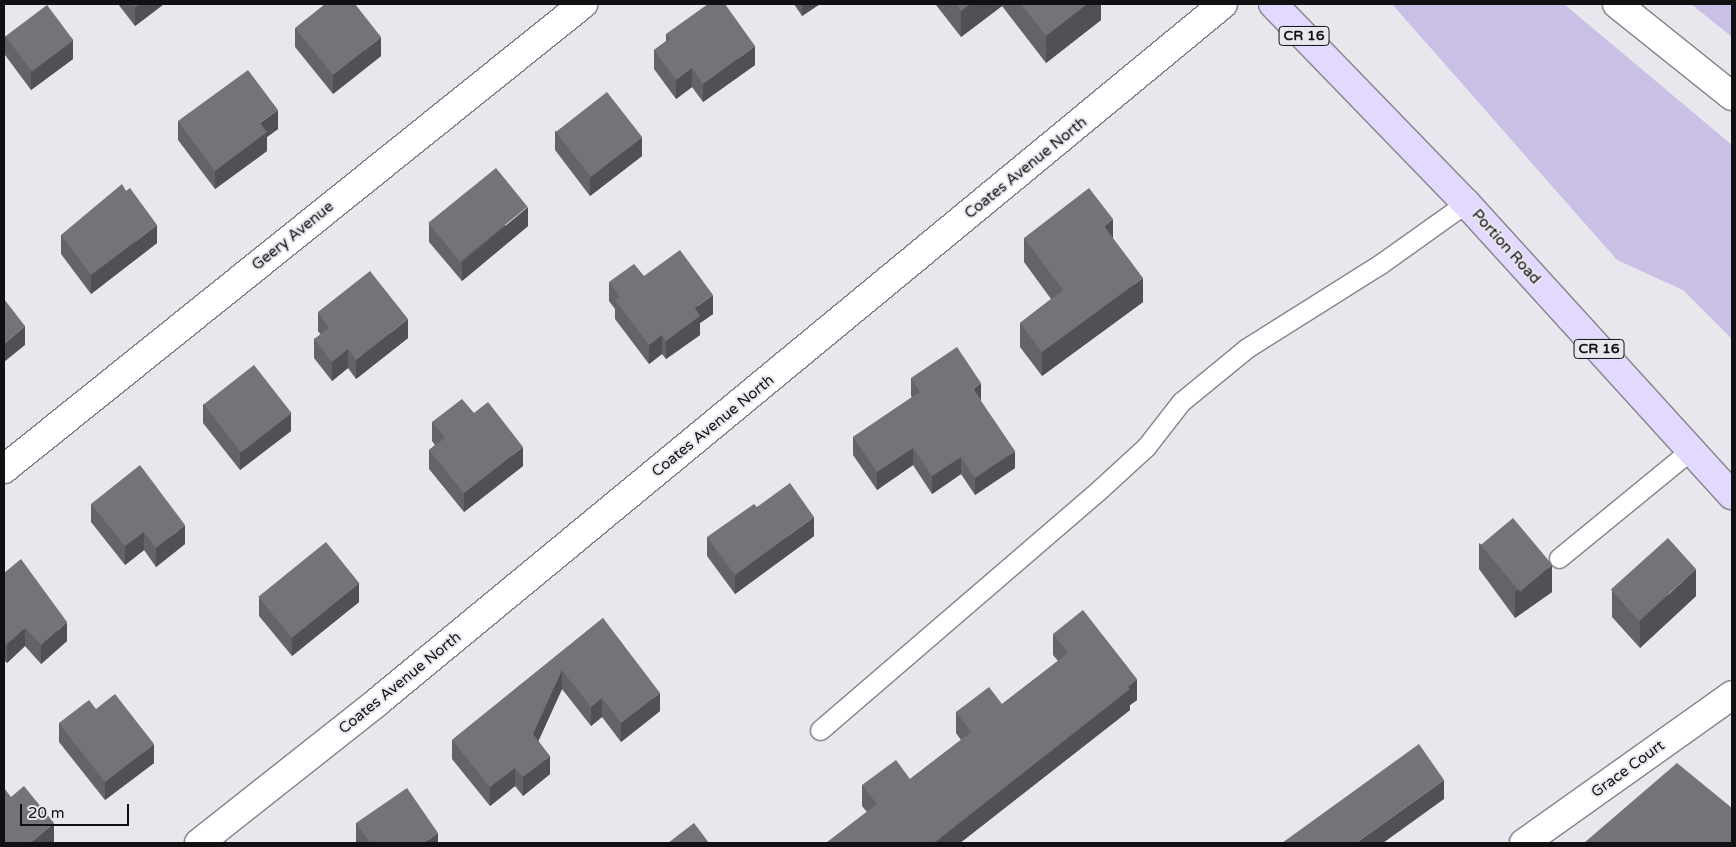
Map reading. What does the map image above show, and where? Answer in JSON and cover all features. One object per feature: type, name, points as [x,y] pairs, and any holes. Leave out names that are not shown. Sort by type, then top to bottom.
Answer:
[{"type":"main road","name":"Portion Road","points":[[1273,4],[1466,203],[1732,495]]},
{"type":"street","name":"Geery Avenue","points":[[4,469],[582,4]]},
{"type":"street","name":"Coates Avenue North","points":[[199,843],[376,703],[1224,4]]},
{"type":"street","points":[[1617,4],[1732,96]]},
{"type":"street","name":"Grace Court","points":[[1524,843],[1732,694]]},
{"type":"lane","points":[[820,730],[1099,490],[1146,447],[1181,402],[1247,348],[1379,265],[1466,203]]},
{"type":"lane","points":[[1559,558],[1691,450]]},
{"type":"shaded area","points":[[1392,4],[1564,4],[1732,145],[1732,339],[1683,290],[1617,260]]},
{"type":"shaded area","points":[[1691,4],[1732,4],[1732,37]]},
{"type":"building","points":[[325,4],[355,4],[381,37],[333,75],[295,28]]},
{"type":"building","points":[[708,4],[725,4],[755,46],[703,84],[692,68],[676,80],[654,50],[670,39],[666,34]]},
{"type":"building","points":[[956,4],[970,4],[961,11]]},
{"type":"building","points":[[1021,4],[1087,4],[1046,36]]},
{"type":"building","points":[[47,5],[73,40],[32,71],[5,36]]},
{"type":"building","points":[[248,70],[278,110],[260,123],[267,132],[215,171],[178,121]]},
{"type":"building","points":[[607,92],[642,137],[591,177],[556,132]]},
{"type":"building","points":[[496,168],[527,207],[460,262],[428,223]]},
{"type":"building","points":[[122,184],[126,191],[130,188],[157,225],[91,275],[61,235]]},
{"type":"building","points":[[1089,188],[1113,219],[1104,226],[1143,278],[1042,352],[1020,323],[1063,290],[1024,238]]},
{"type":"building","points":[[680,250],[713,295],[695,308],[700,316],[666,341],[662,335],[649,345],[615,300],[620,297],[609,282],[634,264],[644,276]]},
{"type":"building","points":[[370,271],[408,319],[356,360],[348,349],[332,362],[314,339],[329,328],[318,312]]},
{"type":"building","points":[[4,299],[25,326],[4,344]]},
{"type":"building","points":[[957,347],[981,383],[973,389],[1015,451],[975,478],[961,457],[932,476],[913,448],[877,472],[853,437],[920,392],[911,378]]},
{"type":"building","points":[[254,365],[292,413],[241,452],[204,404]]},
{"type":"building","points":[[462,399],[474,413],[488,402],[523,447],[464,493],[429,450],[445,438],[432,422]]},
{"type":"building","points":[[140,465],[185,525],[156,548],[144,532],[125,546],[91,504]]},
{"type":"building","points":[[790,483],[814,517],[735,575],[707,537],[754,504],[757,507]]},
{"type":"building","points":[[1513,518],[1552,565],[1520,592],[1481,545]]},
{"type":"building","points":[[1668,538],[1696,569],[1639,621],[1611,590]]},
{"type":"building","points":[[326,542],[359,583],[292,638],[258,597]]},
{"type":"building","points":[[21,559],[67,622],[41,645],[25,628],[7,644],[4,641],[4,573]]},
{"type":"building","points":[[1083,610],[1137,679],[1128,687],[1130,689],[934,843],[826,843],[877,804],[862,785],[896,760],[910,779],[971,732],[956,712],[989,687],[1002,704],[1068,653],[1053,634]]},
{"type":"building","points":[[603,618],[660,693],[621,723],[602,698],[591,707],[562,670],[533,734],[550,756],[523,777],[515,768],[490,787],[452,740]]},
{"type":"building","points":[[115,694],[154,744],[105,782],[59,723],[89,700],[96,709]]},
{"type":"building","points":[[1419,744],[1444,780],[1356,843],[1282,843]]},
{"type":"building","points":[[1677,763],[1732,808],[1732,843],[1584,843]]},
{"type":"building","points":[[24,786],[54,823],[30,843],[4,843],[4,788],[11,797]]},
{"type":"building","points":[[407,788],[438,833],[424,843],[370,843],[356,823]]},
{"type":"building","points":[[694,823],[709,843],[668,843]]}]
